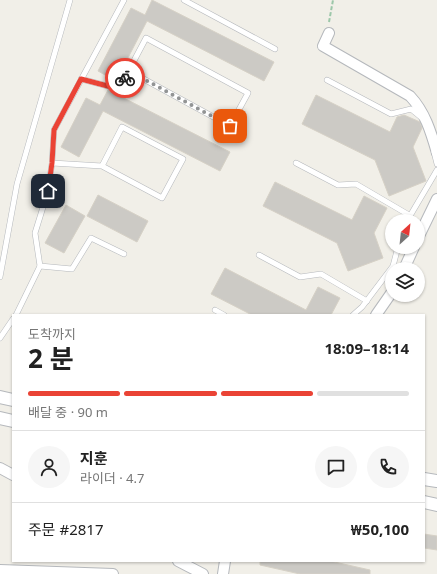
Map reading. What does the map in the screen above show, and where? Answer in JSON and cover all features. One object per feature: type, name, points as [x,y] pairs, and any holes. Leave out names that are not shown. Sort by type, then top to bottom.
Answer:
[{"type":"street","points":[[329,33],[323,46],[410,96],[417,103],[427,121],[437,153]]},
{"type":"street","points":[[425,224],[437,199]]},
{"type":"street","points":[[377,314],[385,302]]},
{"type":"street","points":[[0,397],[12,400]]},
{"type":"street","points":[[0,418],[12,421]]},
{"type":"street","points":[[0,468],[12,474]]},
{"type":"street","points":[[425,479],[437,481]]},
{"type":"street","points":[[425,502],[437,505]]},
{"type":"street","points":[[180,562],[203,574]]},
{"type":"street","points":[[223,574],[225,562]]},
{"type":"street","points":[[0,570],[113,574]]},
{"type":"lane","points":[[0,277],[17,184],[70,0]]},
{"type":"lane","points":[[16,314],[40,266],[35,233],[48,191],[52,163],[54,130],[124,0]]},
{"type":"lane","points":[[184,0],[275,49]]},
{"type":"lane","points":[[81,79],[119,89],[146,38],[248,93],[230,126],[129,71]]},
{"type":"lane","points":[[326,80],[391,114],[410,109],[415,112],[426,124],[437,164]]},
{"type":"lane","points":[[52,163],[102,166],[162,198],[183,159],[122,127],[102,166]]},
{"type":"lane","points":[[296,163],[338,185],[356,184],[402,214]]},
{"type":"lane","points":[[410,214],[437,170]]},
{"type":"lane","points":[[40,266],[72,269],[91,238],[124,254]]},
{"type":"lane","points":[[354,314],[367,301],[392,266],[396,254]]},
{"type":"lane","points":[[259,255],[300,277],[321,274],[367,301]]},
{"type":"lane","points":[[215,310],[222,314]]},
{"type":"lane","points":[[0,338],[12,320]]},
{"type":"path","points":[[329,33],[329,19],[333,0]]},
{"type":"building","points":[[152,0],[274,62],[264,81],[147,21],[116,81],[98,71],[131,8],[145,15]]},
{"type":"building","points":[[108,90],[230,152],[220,171],[103,111],[79,157],[61,147],[86,98],[100,105]]},
{"type":"building","points":[[316,95],[390,132],[397,117],[404,115],[420,122],[422,128],[413,147],[426,181],[389,196],[375,160],[302,124]]},
{"type":"building","points":[[275,182],[352,220],[364,196],[387,208],[374,233],[383,258],[348,271],[337,243],[263,206]]},
{"type":"building","points":[[98,195],[148,221],[137,242],[87,216]]},
{"type":"building","points":[[66,205],[85,216],[64,253],[45,243]]},
{"type":"building","points":[[225,268],[306,310],[318,287],[340,298],[332,314],[250,314],[211,294]]},
{"type":"building","points":[[425,534],[437,536],[437,550],[425,548]]},
{"type":"building","points":[[260,562],[334,562],[370,570],[370,574],[300,574],[260,565]]},
{"type":"way so far","points":[[125,78],[129,71],[230,126]]},
{"type":"route","points":[[48,191],[52,163],[54,130],[81,79],[119,89],[125,78]]}]
